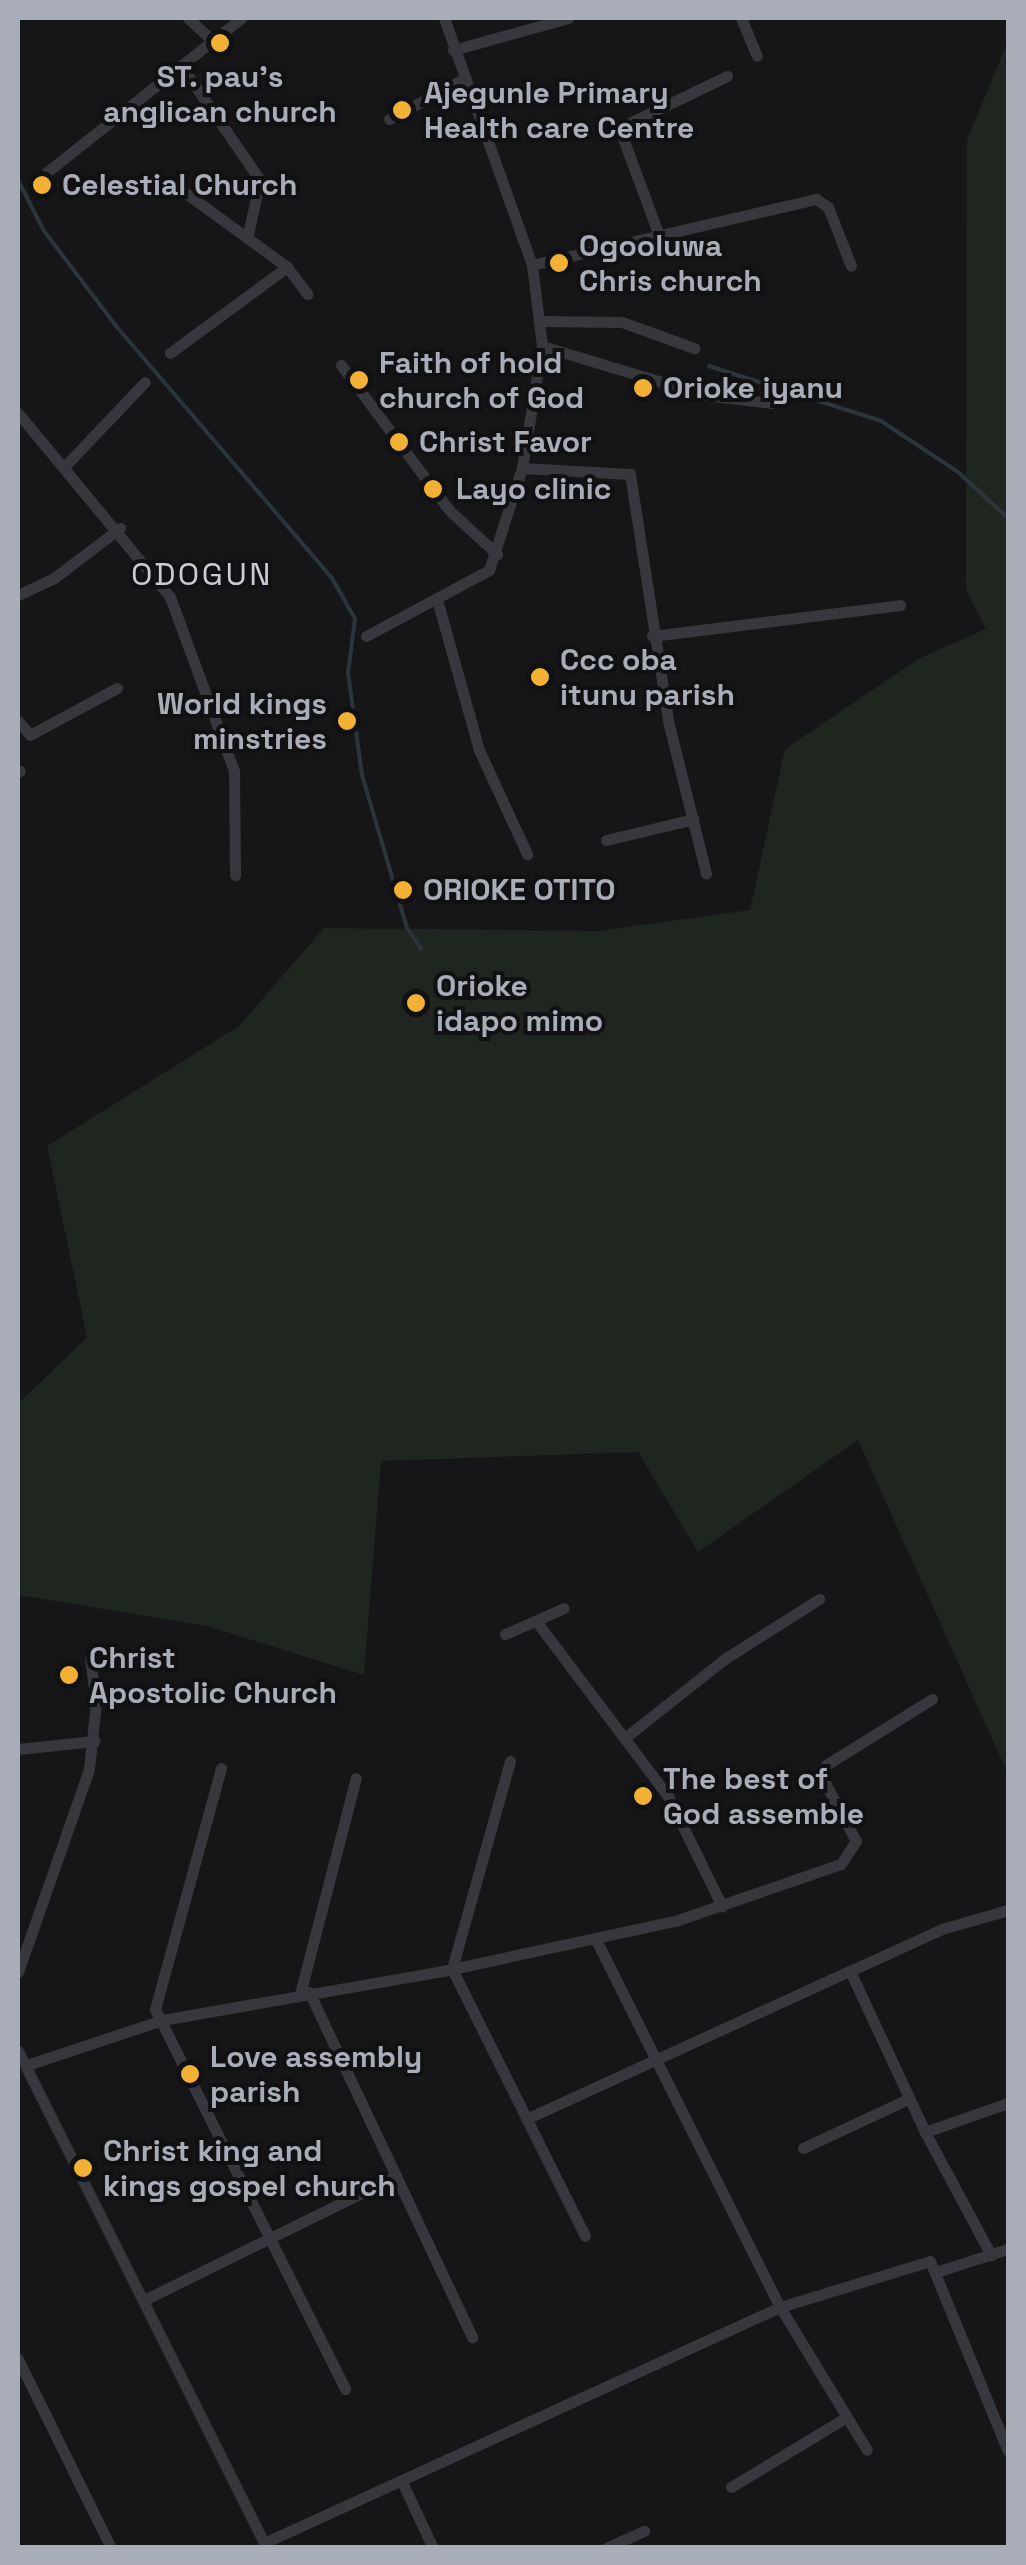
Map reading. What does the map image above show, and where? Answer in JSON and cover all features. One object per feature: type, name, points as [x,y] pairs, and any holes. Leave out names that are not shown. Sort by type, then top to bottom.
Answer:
[{"type":"street","points":[[188,18],[212,40]]},
{"type":"street","points":[[47,172],[241,18]]},
{"type":"street","points":[[366,636],[438,604],[478,581],[498,554],[522,468],[542,346],[542,321],[532,266],[444,18]]},
{"type":"street","points":[[454,50],[568,18]]},
{"type":"street","points":[[741,18],[758,56]]},
{"type":"street","points":[[182,67],[260,180],[248,234]]},
{"type":"street","points":[[660,238],[619,128],[727,76]]},
{"type":"street","points":[[389,119],[464,80]]},
{"type":"street","points":[[187,194],[248,234],[287,267],[307,294]]},
{"type":"street","points":[[532,266],[816,199],[828,207],[851,266]]},
{"type":"street","points":[[170,353],[287,267]]},
{"type":"street","points":[[542,321],[622,322],[694,348]]},
{"type":"street","points":[[542,346],[704,395],[772,404]]},
{"type":"street","points":[[342,365],[450,511],[498,554]]},
{"type":"street","points":[[64,467],[144,382]]},
{"type":"street","points":[[18,413],[120,528],[170,597],[216,707],[234,771],[234,875]]},
{"type":"street","points":[[522,468],[630,474],[652,636],[706,873]]},
{"type":"street","points":[[18,595],[54,578],[120,528]]},
{"type":"street","points":[[438,604],[479,750],[528,854]]},
{"type":"street","points":[[652,636],[900,606]]},
{"type":"street","points":[[18,721],[30,735],[117,688]]},
{"type":"street","points":[[606,840],[694,819]]},
{"type":"street","points":[[626,1737],[738,1649],[820,1599]]},
{"type":"street","points":[[505,1634],[539,1625],[564,1608]]},
{"type":"street","points":[[539,1625],[626,1737],[689,1829],[722,1906]]},
{"type":"street","points":[[18,1972],[71,1834],[94,1741],[90,1659]]},
{"type":"street","points":[[27,2065],[162,2020],[452,1970],[596,1940],[722,1906],[853,1856],[856,1841],[823,1771],[932,1700]]},
{"type":"street","points":[[18,1748],[94,1741]]},
{"type":"street","points":[[510,1761],[452,1970],[585,2236]]},
{"type":"street","points":[[221,1768],[157,1992],[162,2020],[346,2389]]},
{"type":"street","points":[[356,1778],[305,1993],[472,2337]]},
{"type":"street","points":[[526,2119],[654,2057],[942,1929],[1008,1910]]},
{"type":"street","points":[[596,1940],[780,2307],[868,2450]]},
{"type":"street","points":[[850,1971],[924,2132],[991,2256]]},
{"type":"street","points":[[18,2051],[146,2299],[265,2545],[780,2307],[930,2261],[938,2271],[1008,2450]]},
{"type":"street","points":[[803,2148],[908,2099]]},
{"type":"street","points":[[924,2132],[1008,2102]]},
{"type":"street","points":[[146,2299],[396,2176]]},
{"type":"street","points":[[938,2271],[1008,2249]]},
{"type":"street","points":[[18,2360],[110,2548]]},
{"type":"street","points":[[731,2487],[845,2418]]},
{"type":"street","points":[[403,2484],[433,2548]]},
{"type":"street","points":[[606,2548],[644,2531]]},
{"type":"shaded area","points":[[1008,41],[1008,1774],[858,1440],[698,1552],[638,1452],[381,1461],[364,1675],[207,1626],[18,1595],[18,1404],[87,1337],[47,1146],[239,1026],[324,928],[598,931],[750,910],[785,749],[920,658],[986,629],[966,590],[967,140]]},
{"type":"waterway","points":[[18,180],[44,231],[116,326],[332,578],[355,619],[348,673],[362,775],[407,928],[421,949]]},
{"type":"waterway","points":[[709,366],[881,421],[958,472],[1008,518]]},
{"type":"place","name":"ST. pau's anglican church","points":[[220,43]]},
{"type":"place","name":"Ajegunle Primary Health care Centre","points":[[402,110]]},
{"type":"place","name":"Celestial Church","points":[[42,185]]},
{"type":"place","name":"Ogooluwa Chris church","points":[[559,263]]},
{"type":"place","name":"Faith of hold church of God","points":[[359,380]]},
{"type":"place","name":"Orioke iyanu","points":[[643,388]]},
{"type":"place","name":"Christ Favor","points":[[399,442]]},
{"type":"place","name":"Layo clinic","points":[[433,489]]},
{"type":"place","name":"Ccc oba itunu parish","points":[[540,677]]},
{"type":"place","name":"World kings minstries","points":[[347,721]]},
{"type":"place","name":"ORIOKE OTITO","points":[[403,890]]},
{"type":"place","name":"Orioke idapo mimo","points":[[416,1003]]},
{"type":"place","name":"Christ Apostolic Church","points":[[69,1675]]},
{"type":"place","name":"The best of God assemble","points":[[643,1796]]},
{"type":"place","name":"Love assembly parish","points":[[190,2074]]},
{"type":"place","name":"Christ king and kings gospel church","points":[[83,2168]]},
{"type":"district","name":"ODOGUN","points":[[202,574]]}]
